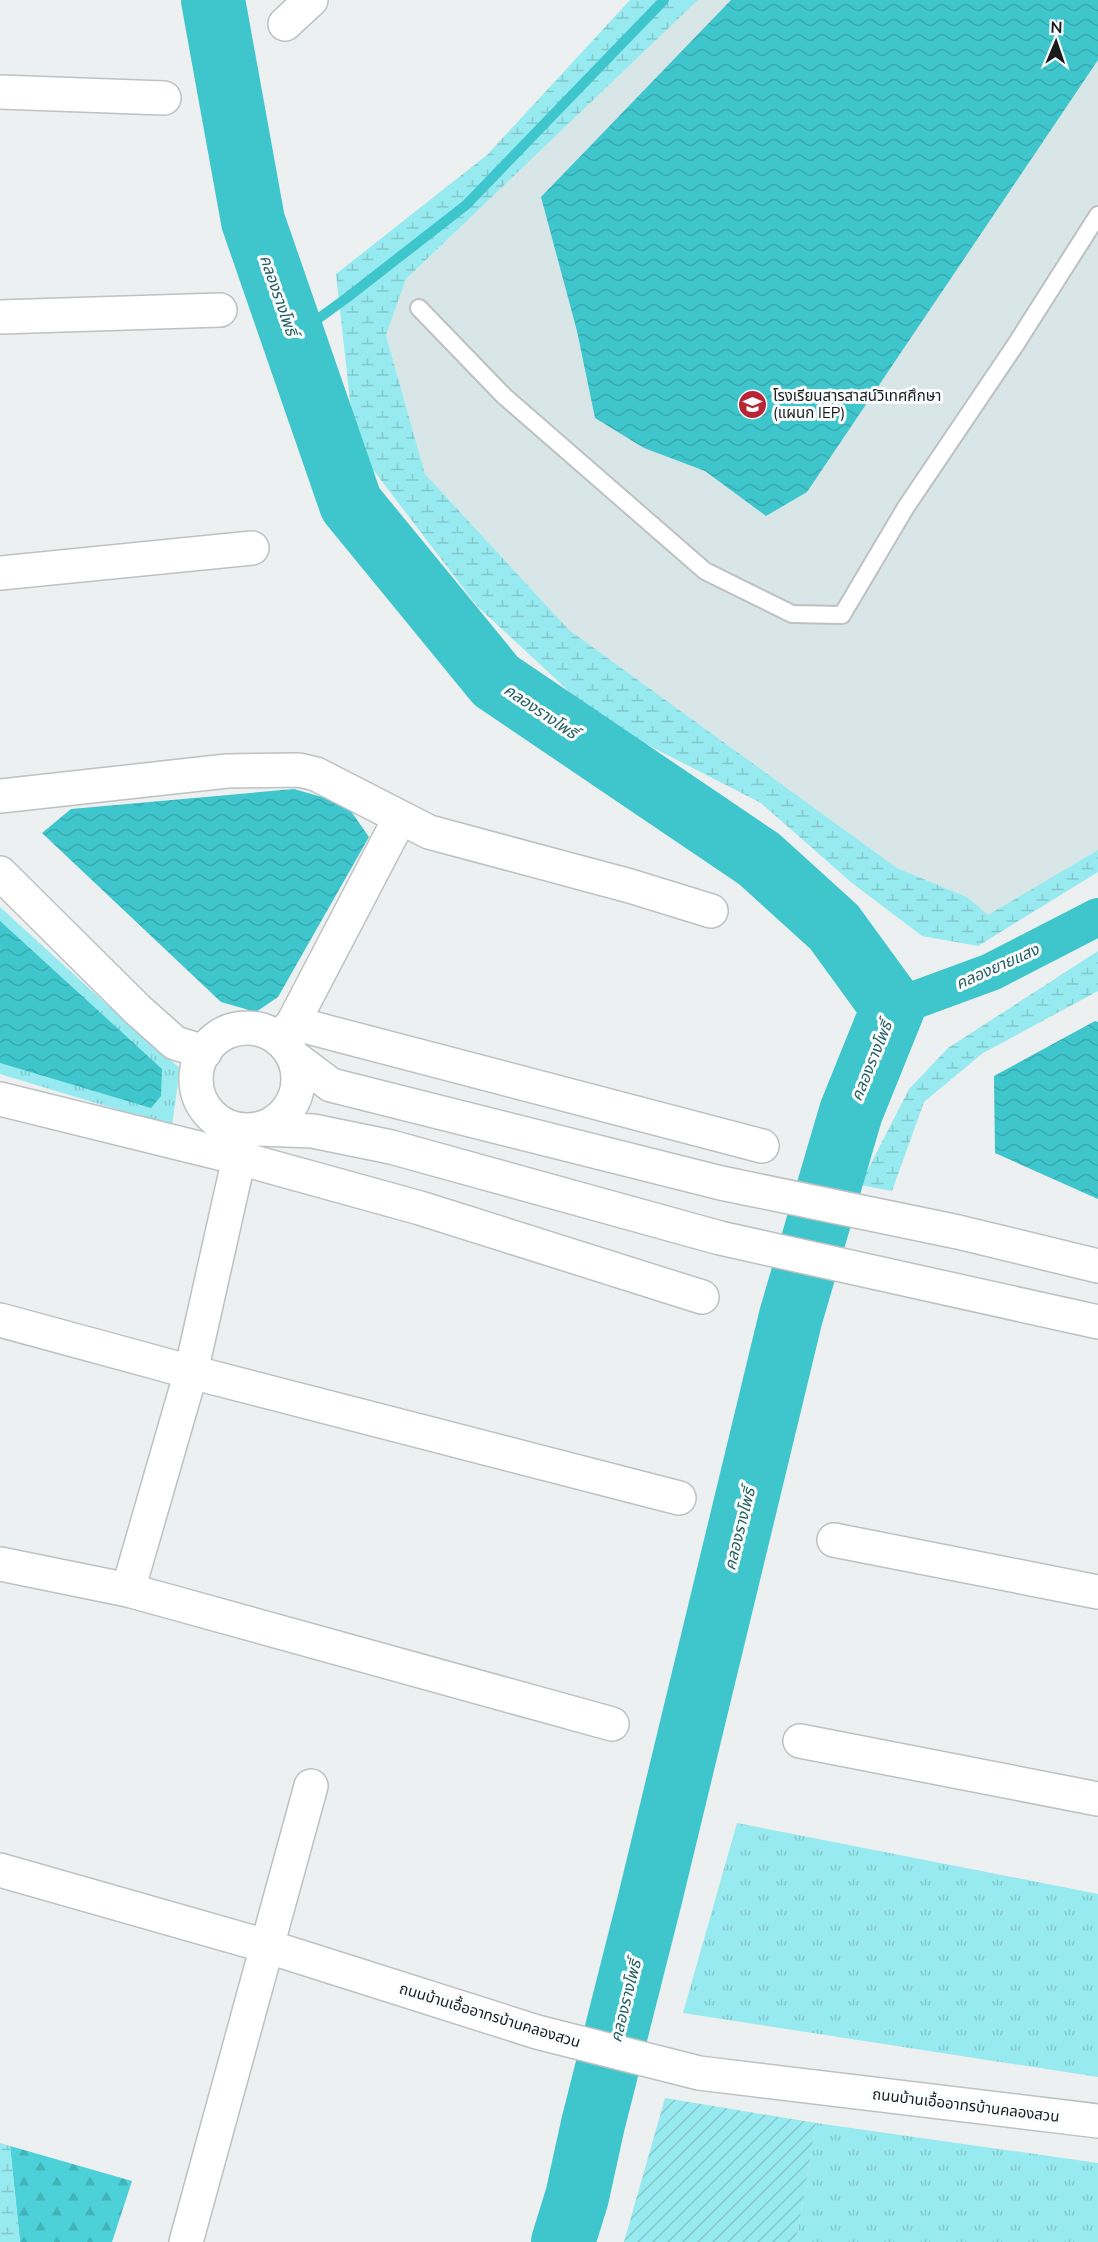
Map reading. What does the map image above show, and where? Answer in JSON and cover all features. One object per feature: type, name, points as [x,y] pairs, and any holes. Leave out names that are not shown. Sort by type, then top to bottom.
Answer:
[{"type":"street","points":[[285,24],[311,0]]},
{"type":"street","points":[[0,92],[164,98]]},
{"type":"street","points":[[0,317],[220,310]]},
{"type":"street","points":[[0,573],[252,548]]},
{"type":"street","points":[[0,796],[227,771],[299,770],[316,774],[429,832],[463,843],[630,886],[711,911]]},
{"type":"street","points":[[128,1590],[191,1372],[247,1139],[280,1119],[294,1102],[299,1080],[289,1040],[400,818]]},
{"type":"street","points":[[0,873],[130,1002],[175,1043],[205,1052]]},
{"type":"street","points":[[702,1297],[420,1208],[247,1139],[209,1113],[199,1097],[196,1079],[200,1060],[210,1044],[225,1033],[243,1028],[262,1030],[289,1040],[762,1146]]},
{"type":"street","points":[[289,1040],[331,1085],[721,1183],[954,1231],[1098,1266]]},
{"type":"street","points":[[0,1099],[247,1139],[313,1131],[391,1147],[720,1238],[1098,1322]]},
{"type":"street","points":[[0,1320],[191,1372],[679,1498]]},
{"type":"street","points":[[834,1540],[1098,1592]]},
{"type":"street","points":[[0,1564],[128,1590],[612,1724]]},
{"type":"street","points":[[800,1741],[1098,1799]]},
{"type":"street","points":[[186,2242],[311,1786]]},
{"type":"street","name":"ถนนบ้านเอื้ออาทรบ้านคลองสวน","points":[[0,1870],[267,1946],[537,2032],[699,2073],[1098,2121]]},
{"type":"lane","points":[[419,308],[504,396],[705,571],[792,614],[842,615],[906,507],[1016,344],[1098,215]]},
{"type":"shaded area","name":"โรงเรียนสารสาสน์วิเทศศึกษา (แผนก IEP)","points":[[698,0],[1098,0],[1098,850],[988,916],[967,897],[897,868],[569,630],[425,474],[386,334],[406,279]]},
{"type":"green space","points":[[630,0],[698,0],[406,279],[386,335],[425,474],[569,630],[897,868],[967,897],[988,915],[1098,850],[1098,872],[978,946],[922,936],[852,883],[761,803],[601,721],[477,606],[355,446],[336,274],[487,155]]},
{"type":"green space","points":[[0,907],[148,1042],[180,1068],[172,1126],[0,1074]]},
{"type":"green space","points":[[1098,951],[1098,991],[983,1053],[924,1102],[892,1191],[860,1185],[909,1089],[948,1048]]},
{"type":"green space","points":[[737,1823],[1098,1894],[1098,2077],[683,2013]]},
{"type":"green space","points":[[665,2098],[816,2123],[796,2242],[624,2242]]},
{"type":"green space","points":[[816,2123],[1098,2163],[1098,2242],[796,2242]]},
{"type":"green space","points":[[0,2143],[10,2146],[20,2242],[0,2242]]},
{"type":"green space","points":[[10,2146],[132,2181],[112,2242],[20,2242]]},
{"type":"water","points":[[731,0],[1098,0],[1098,60],[807,492],[766,516],[705,471],[644,448],[595,418],[577,331],[541,197]]},
{"type":"water","points":[[294,789],[346,804],[369,837],[278,997],[256,1012],[221,1002],[42,833],[71,809]]},
{"type":"water","points":[[0,921],[162,1069],[161,1096],[151,1108],[0,1063]]},
{"type":"water","points":[[1095,1021],[1098,1022],[1098,1199],[995,1153],[994,1076]]},
{"type":"waterway","name":"คลองยายแสง","points":[[213,0],[253,221],[351,504],[496,681],[759,859],[834,927],[893,1008],[851,1112],[791,1316],[577,2197],[563,2242]]},
{"type":"waterway","name":"คลองรางโพธิ์","points":[[293,337],[466,205],[664,0]]},
{"type":"waterway","name":"คลองยายแสง","points":[[893,1008],[991,972],[1098,917]]},
{"type":"place","name":"โรงเรียนสารสาสน์วิเทศศึกษา (แผนก IEP)","points":[[752,404]]}]
